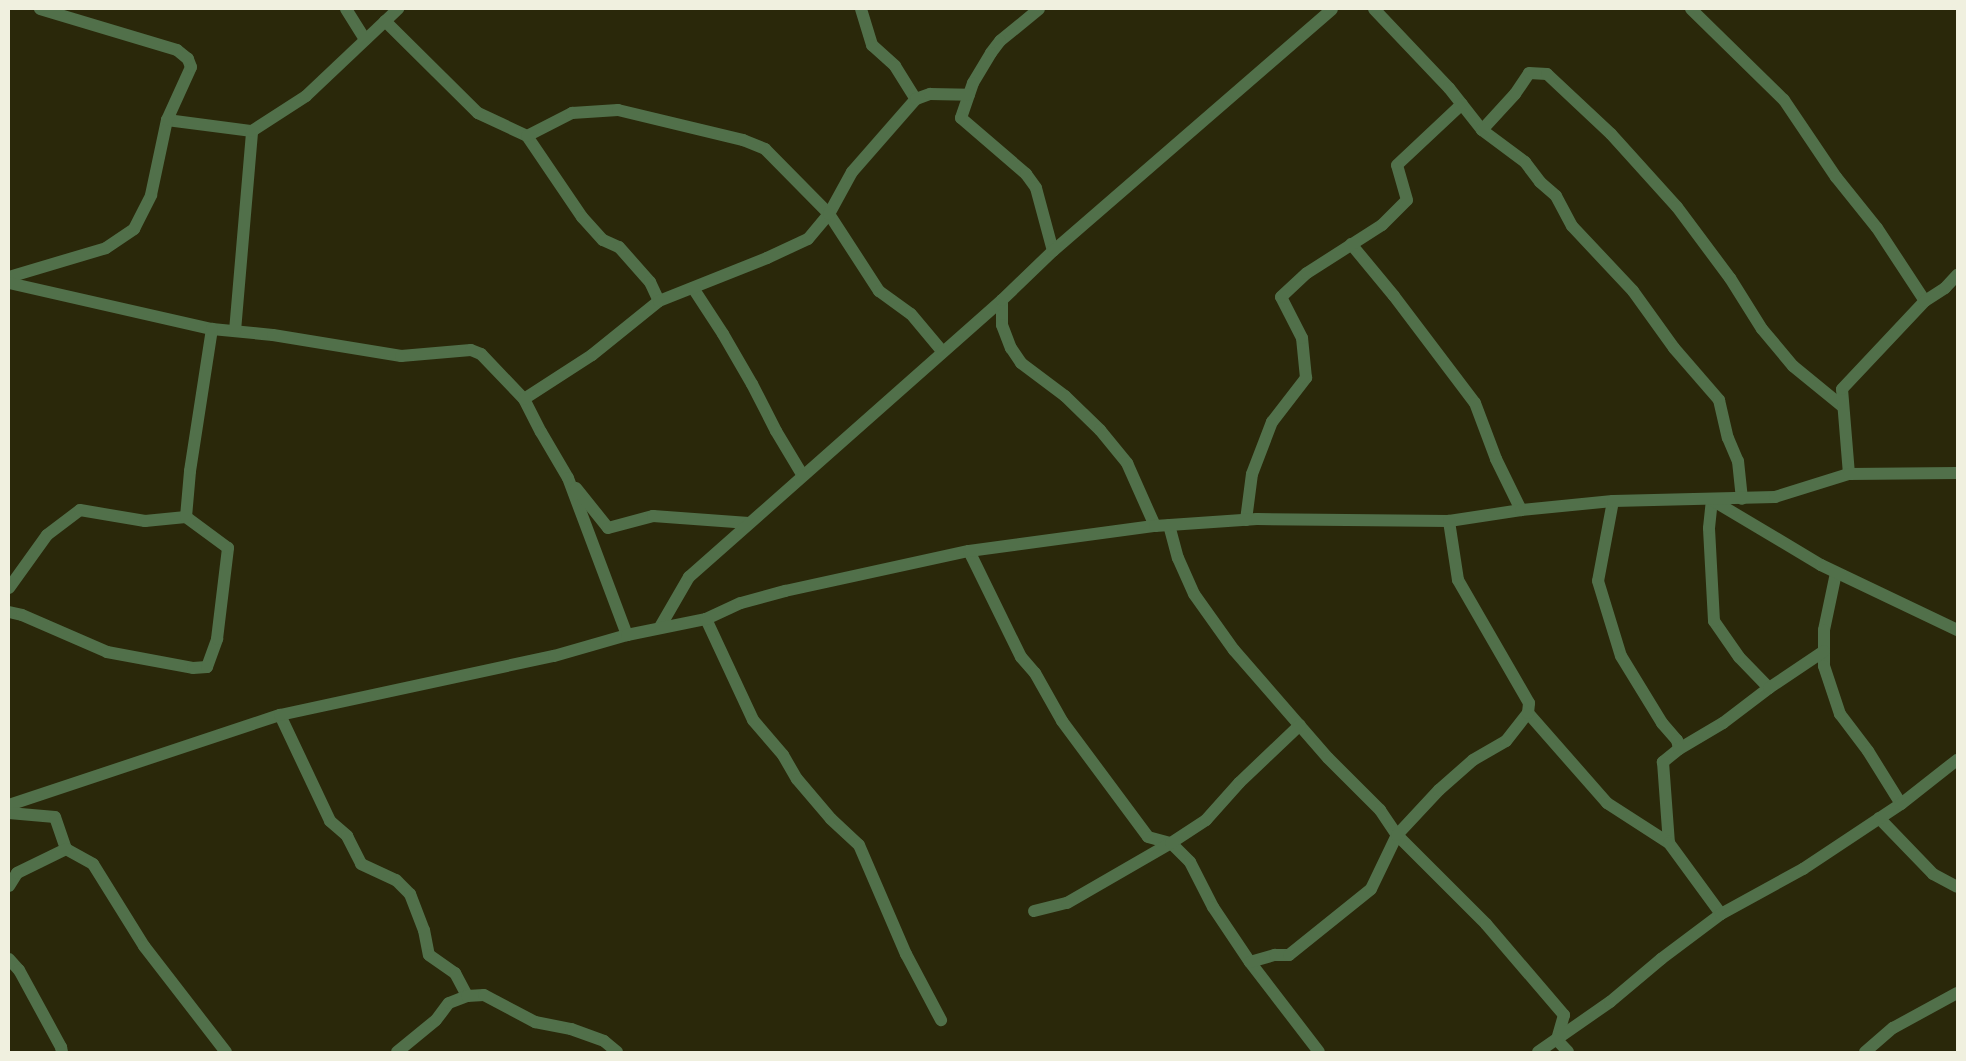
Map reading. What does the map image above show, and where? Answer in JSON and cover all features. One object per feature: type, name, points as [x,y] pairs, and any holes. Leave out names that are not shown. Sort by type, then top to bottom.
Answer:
[{"type":"street","points":[[9,277],[106,248],[134,229],[151,195],[166,120],[191,67],[183,53],[40,9]]},
{"type":"street","points":[[346,9],[365,40]]},
{"type":"street","points":[[166,120],[252,131],[306,96],[398,9]]},
{"type":"street","points":[[861,9],[872,46],[895,66],[916,99]]},
{"type":"street","points":[[1039,9],[1000,41],[991,53],[973,83],[961,118],[1026,174],[1036,188],[1053,251]]},
{"type":"street","points":[[660,628],[689,577],[942,351],[1002,300],[1053,251],[1332,9]]},
{"type":"street","points":[[1374,9],[1462,104],[1482,130],[1525,162],[1540,182],[1556,196],[1572,226],[1633,291],[1674,348],[1719,400],[1728,438],[1738,461],[1742,499]]},
{"type":"street","points":[[1691,9],[1784,100],[1836,176],[1878,228],[1926,301]]},
{"type":"street","points":[[385,21],[478,113],[527,136],[582,218],[603,240],[620,247],[650,282],[658,301]]},
{"type":"street","points":[[1482,130],[1515,94],[1529,73],[1547,74],[1611,134],[1677,207],[1730,278],[1762,329],[1793,366],[1842,406]]},
{"type":"street","points":[[524,399],[592,355],[658,301],[808,239],[829,214],[852,172],[916,99],[930,94],[969,94]]},
{"type":"street","points":[[1246,520],[1252,474],[1272,422],[1306,378],[1302,338],[1281,297],[1307,273],[1382,225],[1407,200],[1398,165],[1462,104]]},
{"type":"street","points":[[527,136],[572,113],[618,110],[743,140],[765,149],[829,214],[879,291],[911,314],[942,351]]},
{"type":"street","points":[[235,331],[252,131]]},
{"type":"street","points":[[1351,244],[1394,296],[1475,403],[1496,459],[1521,510]]},
{"type":"street","points":[[1849,474],[1842,389],[1926,301],[1945,288],[1957,276]]},
{"type":"street","points":[[9,283],[212,329],[273,335],[401,356],[471,350],[481,354],[524,399],[540,432],[568,478],[608,528],[653,516],[749,523]]},
{"type":"street","points":[[693,288],[724,334],[776,432],[803,476]]},
{"type":"street","points":[[1002,300],[1002,325],[1011,348],[1021,363],[1071,401],[1106,436],[1127,462],[1155,526]]},
{"type":"street","points":[[186,516],[190,471],[212,329]]},
{"type":"street","points":[[9,805],[280,715],[554,656],[627,635],[706,619],[741,603],[785,591],[969,552],[1155,526],[1246,520],[1449,521],[1521,510],[1614,501],[1775,497],[1849,474],[1957,473]]},
{"type":"street","points":[[568,478],[627,635]]},
{"type":"street","points":[[1712,500],[1836,573],[1957,630]]},
{"type":"street","points":[[1712,500],[1709,528],[1714,621],[1739,657],[1769,688]]},
{"type":"street","points":[[1614,501],[1598,581],[1620,656],[1662,723],[1677,740],[1679,750]]},
{"type":"street","points":[[9,588],[47,536],[80,510],[146,521],[186,516],[228,548],[217,639],[207,667],[193,668],[107,652],[22,614],[9,612]]},
{"type":"street","points":[[1250,962],[1275,955],[1289,955],[1371,889],[1397,835],[1439,790],[1473,760],[1506,741],[1528,713],[1529,703],[1458,580],[1449,521]]},
{"type":"street","points":[[1169,525],[1178,558],[1194,594],[1234,650],[1328,758],[1380,810],[1397,835],[1486,924],[1564,1016],[1557,1040]]},
{"type":"street","points":[[969,552],[1021,657],[1035,673],[1062,721],[1148,837],[1171,843],[1190,862],[1197,872],[1213,907],[1250,962],[1319,1052]]},
{"type":"street","points":[[1836,573],[1824,630],[1824,666],[1840,714],[1868,751],[1901,804]]},
{"type":"street","points":[[706,619],[753,720],[783,755],[797,779],[832,819],[859,845],[906,954],[941,1020]]},
{"type":"street","points":[[1669,843],[1663,762],[1723,723],[1769,688],[1824,651]]},
{"type":"street","points":[[1528,713],[1607,803],[1669,843],[1721,914]]},
{"type":"street","points":[[280,715],[330,821],[347,836],[361,864],[396,880],[410,894],[424,930],[429,955],[455,973],[467,996]]},
{"type":"street","points":[[1034,911],[1067,903],[1171,843],[1206,820],[1239,783],[1300,725]]},
{"type":"street","points":[[1538,1052],[1610,1002],[1721,914],[1803,869],[1901,804],[1957,760]]},
{"type":"street","points":[[9,813],[55,817],[66,849],[93,864],[144,946],[226,1052]]},
{"type":"street","points":[[1879,818],[1933,874],[1957,887]]},
{"type":"street","points":[[9,886],[17,873],[66,849]]},
{"type":"street","points":[[9,959],[19,970],[62,1052]]},
{"type":"street","points":[[1865,1052],[1893,1028],[1957,992]]},
{"type":"street","points":[[397,1052],[436,1020],[449,1003],[467,996],[484,995],[535,1022],[571,1029],[604,1041],[618,1052]]},
{"type":"street","points":[[1557,1040],[1568,1052]]}]
